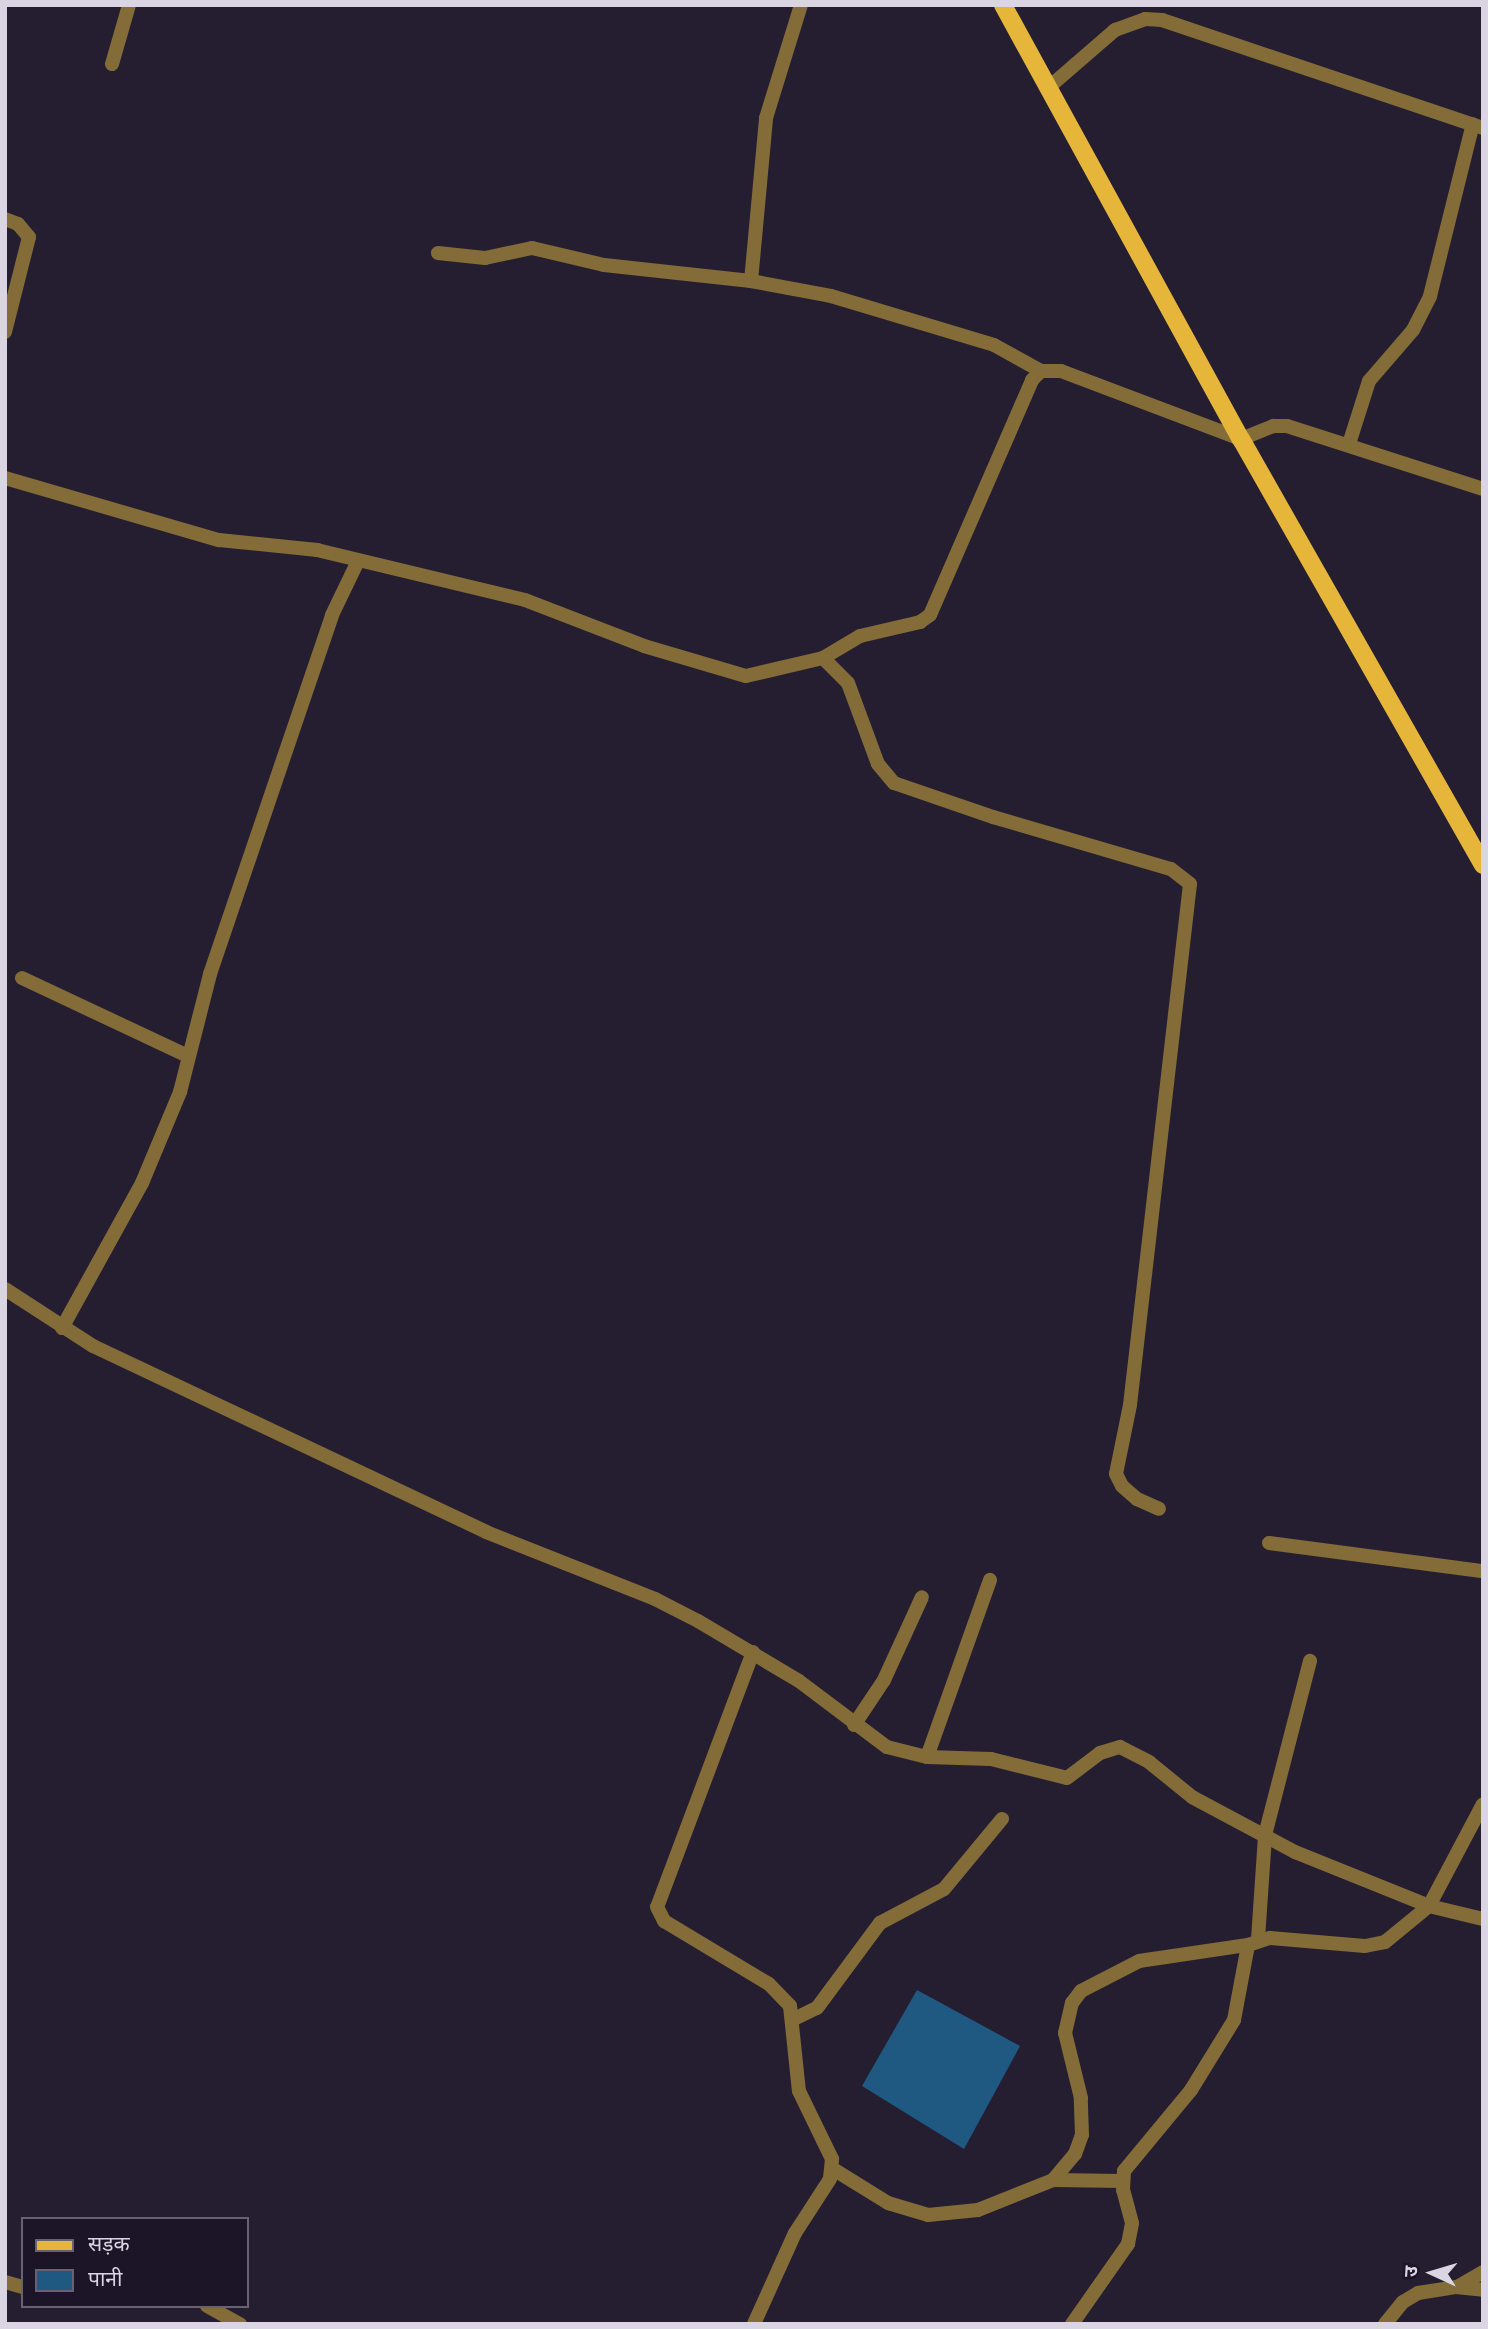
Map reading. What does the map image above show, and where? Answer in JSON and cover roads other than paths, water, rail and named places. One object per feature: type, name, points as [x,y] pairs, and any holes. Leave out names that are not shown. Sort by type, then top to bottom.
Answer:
[{"type":"main road","points":[[1003,5],[1241,439],[1483,865]]},
{"type":"street","points":[[112,64],[129,5]]},
{"type":"street","points":[[751,281],[766,118],[801,5]]},
{"type":"street","points":[[1048,88],[1115,30],[1145,19],[1162,20],[1478,126],[1422,316],[1368,381],[1349,444]]},
{"type":"street","points":[[5,332],[29,237],[12,221]]},
{"type":"street","points":[[438,253],[485,258],[532,248],[604,265],[751,281],[889,310],[994,345],[1041,371],[1061,371],[1241,439],[1273,426],[1287,426],[1483,489]]},
{"type":"street","points":[[5,478],[158,526],[219,540],[317,550],[357,563],[525,600],[732,674],[759,675],[823,658],[860,636],[920,622],[930,615],[1032,380],[1041,371]]},
{"type":"street","points":[[62,1328],[142,1183],[180,1092],[210,974],[332,615],[357,563]]},
{"type":"street","points":[[823,658],[848,683],[878,764],[894,783],[993,817],[1171,869],[1190,884],[1130,1405],[1116,1474],[1129,1493],[1159,1509]]},
{"type":"street","points":[[22,978],[188,1056]]},
{"type":"street","points":[[5,1289],[62,1328],[486,1532],[655,1600],[753,1652],[799,1681],[854,1725],[887,1746],[927,1757],[991,1759],[1067,1779],[1100,1753],[1120,1747],[1149,1762],[1185,1793],[1265,1835],[1429,1906],[1483,1919]]},
{"type":"street","points":[[1269,1543],[1483,1571]]},
{"type":"street","points":[[927,1757],[990,1580]]},
{"type":"street","points":[[854,1725],[894,1661],[922,1597]]},
{"type":"street","points":[[753,1652],[657,1907],[664,1921],[781,1994],[794,2019],[799,2091],[828,2149],[833,2169],[779,2264],[754,2324]]},
{"type":"street","points":[[1072,2324],[1128,2244],[1132,2223],[1123,2181],[1131,2160],[1191,2090],[1222,2044],[1240,2004],[1241,1971],[1253,1942],[1265,1835],[1310,1661]]},
{"type":"street","points":[[1053,2180],[1071,2160],[1083,2135],[1081,2098],[1065,2033],[1072,2003],[1081,1991],[1116,1970],[1147,1959],[1253,1942],[1365,1945],[1385,1942],[1429,1906],[1483,1804]]},
{"type":"street","points":[[794,2019],[817,2008],[880,1923],[944,1889],[1002,1819]]},
{"type":"street","points":[[833,2169],[888,2203],[928,2215],[978,2210],[1053,2180],[1123,2181]]},
{"type":"street","points":[[1456,2287],[1483,2272]]},
{"type":"street","points":[[1385,2324],[1403,2302],[1418,2293],[1456,2287],[1483,2290]]},
{"type":"street","points":[[211,2308],[240,2324]]},
{"type":"water","points":[[917,1990],[1020,2046],[964,2149],[862,2086]]}]
